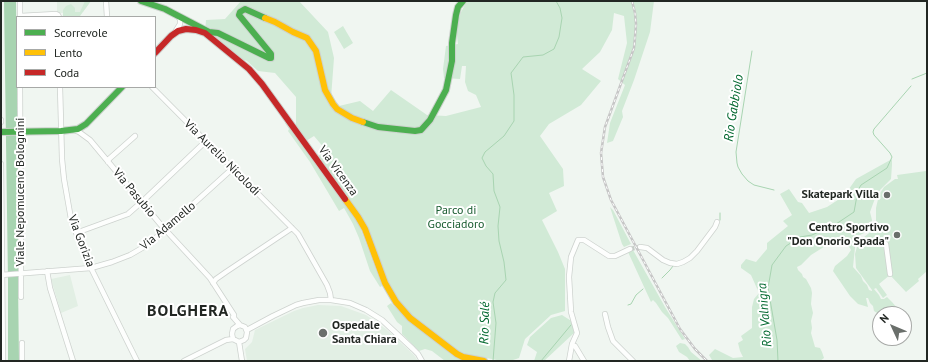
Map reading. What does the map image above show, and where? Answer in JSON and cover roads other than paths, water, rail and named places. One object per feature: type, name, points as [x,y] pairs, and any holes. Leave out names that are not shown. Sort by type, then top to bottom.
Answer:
[{"type":"main road","points":[[141,1],[165,9],[181,22],[208,32],[218,33],[269,58],[271,58],[271,54],[239,15],[242,10],[245,10],[275,22],[307,38],[316,51],[325,90],[337,109],[352,118],[378,127],[415,131],[420,130],[430,120],[446,90],[452,61],[452,43],[456,15],[458,7],[463,1]]},
{"type":"main road","name":"Via Vicenza","points":[[156,52],[174,33],[181,22],[205,33],[256,76],[358,217],[385,283],[396,302],[410,318],[460,356],[484,361]]},
{"type":"main road","points":[[3,132],[61,131],[81,128],[121,88]]},
{"type":"street","points":[[20,1],[20,16],[56,14],[58,16]]},
{"type":"street","points":[[106,1],[107,16]]},
{"type":"street","name":"Viale Nepomuceno Bolognini","points":[[20,88],[21,297]]},
{"type":"street","name":"Via Gorizia","points":[[60,88],[62,159],[70,213],[76,233],[91,268],[137,361]]},
{"type":"street","name":"Via Aurelio Nicolodi","points":[[153,88],[298,234],[327,285],[331,300]]},
{"type":"street","points":[[86,124],[86,135],[88,138]]},
{"type":"street","name":"Via Pasubio","points":[[74,130],[88,138],[213,283],[234,315],[234,318],[240,325]]},
{"type":"street","points":[[108,162],[109,159],[135,136]]},
{"type":"street","points":[[76,233],[128,214],[206,141]]},
{"type":"street","points":[[1,164],[3,361]]},
{"type":"street","name":"Via Adamello","points":[[3,275],[91,268],[120,259],[136,252],[149,244],[166,230],[233,168]]},
{"type":"street","points":[[640,247],[647,248],[663,260],[677,264],[690,258],[697,251],[717,222]]},
{"type":"street","points":[[213,283],[292,228]]},
{"type":"street","points":[[569,361],[572,344],[577,332],[571,312],[570,271],[571,258],[578,240],[584,240],[608,256],[615,256],[630,249]]},
{"type":"street","points":[[886,244],[890,274]]},
{"type":"street","points":[[47,271],[50,288],[73,361]]},
{"type":"street","points":[[247,330],[296,305],[319,300],[350,303],[370,312],[382,320],[418,354],[422,361]]},
{"type":"street","points":[[606,314],[608,327],[613,341],[633,361]]},
{"type":"street","points":[[233,339],[233,329],[237,326],[240,325],[247,330]]},
{"type":"street","points":[[239,342],[246,338],[248,334],[247,330]]},
{"type":"street","points":[[184,361],[226,340],[233,339],[239,342]]},
{"type":"street","points":[[239,342],[242,361]]},
{"type":"street","points":[[22,343],[22,361]]},
{"type":"street","points":[[575,346],[584,361]]},
{"type":"waterway","name":"Rio Salé","points":[[493,361],[496,323],[493,302],[495,293],[506,280],[504,262],[499,241],[498,226],[500,207],[494,191],[493,174],[486,166],[482,158],[485,152],[504,136],[514,121],[514,95],[511,73],[523,57],[543,55],[554,49],[559,37],[562,18],[560,8],[556,1]]},
{"type":"waterway","name":"Rio Gabbiolo","points":[[752,51],[736,152],[737,163],[742,174],[748,181],[754,185],[774,190]]},
{"type":"waterway","name":"Rio Valnigra","points":[[912,79],[927,73]]},
{"type":"waterway","name":"Rio Valnigra","points":[[778,361],[777,340],[768,288],[772,265],[786,246],[800,237],[812,235],[836,224],[854,212],[858,190],[861,185],[887,168],[892,157],[874,135],[874,129],[911,86]]},
{"type":"waterway","points":[[720,213],[720,220]]},
{"type":"waterway","points":[[662,278],[673,266]]},
{"type":"waterway","points":[[628,305],[631,304],[636,295],[643,289]]},
{"type":"waterway","points":[[541,361],[571,325]]},
{"type":"tunnel","points":[[630,249],[640,247]]},
{"type":"railway","points":[[632,1],[636,24],[634,48],[605,127],[601,153],[603,177],[611,200],[680,329],[695,349],[707,361]]},
{"type":"place","name":"Skatepark Villa","points":[[887,195]]},
{"type":"place","name":"Centro Sportivo \"Don Onorio Spada\"","points":[[897,235]]},
{"type":"place","name":"Ospedale Santa Chiara","points":[[323,333]]},
{"type":"district","name":"BOLGHERA","points":[[188,311]]},
{"type":"park label","name":"Parco di Gocciadoro","points":[[456,218]]}]
